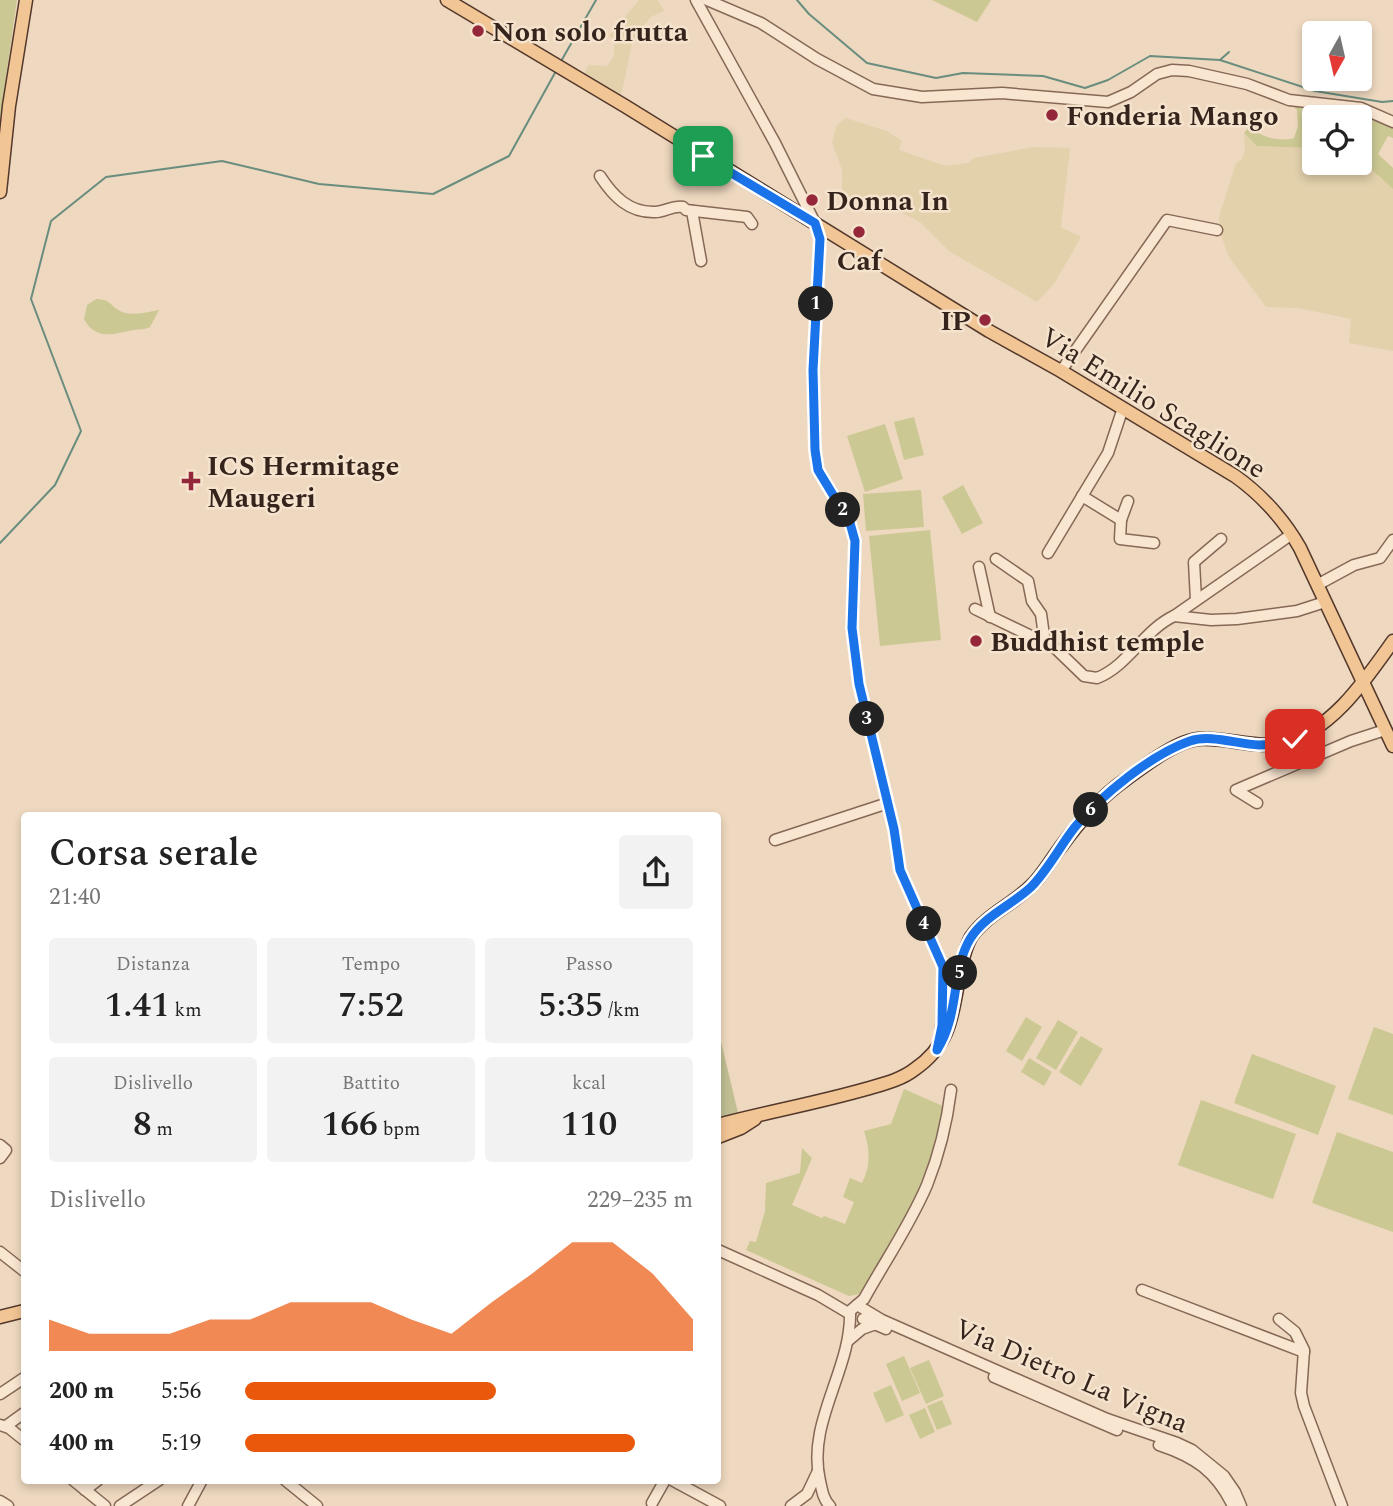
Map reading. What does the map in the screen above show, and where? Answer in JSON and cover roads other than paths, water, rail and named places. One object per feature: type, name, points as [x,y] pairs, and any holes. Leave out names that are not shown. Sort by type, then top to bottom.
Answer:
[{"type":"main road","points":[[0,192],[9,106],[26,0]]},
{"type":"main road","name":"Via Emilio Scaglione","points":[[447,0],[527,46],[989,331],[1123,408],[1256,491],[1272,506],[1292,534],[1393,746]]},
{"type":"main road","points":[[721,1124],[839,1097],[893,1081],[913,1071],[937,1050],[951,1022],[962,961],[969,940],[979,926],[1033,885],[1076,826],[1123,781],[1158,758],[1195,739],[1270,745],[1295,739],[1329,717],[1363,682],[1393,641]]},
{"type":"main road","points":[[721,1136],[741,1128],[761,1115]]},
{"type":"main road","points":[[0,1317],[21,1312]]},
{"type":"street","points":[[697,0],[775,143],[815,223],[821,244],[813,370],[815,450],[818,470],[850,523],[855,541],[852,628],[859,684],[900,870],[943,967],[943,1016],[937,1050]]},
{"type":"street","points":[[707,0],[761,23],[817,59],[873,89],[922,97],[1002,93],[1108,102],[1131,92],[1157,74],[1172,70],[1189,71],[1247,84],[1289,100],[1361,108],[1393,122]]},
{"type":"street","points":[[600,176],[620,202],[628,205],[654,212],[674,206],[692,211],[747,217],[752,224]]},
{"type":"street","points":[[692,211],[701,261]]},
{"type":"street","points":[[1061,371],[1167,220],[1217,230]]},
{"type":"street","points":[[1048,553],[1108,453],[1123,408]]},
{"type":"street","points":[[1082,496],[1121,520]]},
{"type":"street","points":[[1128,501],[1121,520],[1120,539],[1154,543]]},
{"type":"street","points":[[975,609],[1054,648],[1084,676],[1097,678],[1119,663],[1162,621],[1174,616],[1292,534]]},
{"type":"street","points":[[1196,600],[1194,562],[1221,539]]},
{"type":"street","points":[[1317,585],[1353,565],[1380,558],[1393,540]]},
{"type":"street","points":[[996,559],[1028,581],[1032,601],[1041,614],[1045,643]]},
{"type":"street","points":[[979,567],[990,617]]},
{"type":"street","points":[[1174,616],[1211,620],[1237,619],[1314,608],[1325,602]]},
{"type":"street","points":[[1257,803],[1236,790],[1351,741],[1385,730]]},
{"type":"street","points":[[775,840],[887,803]]},
{"type":"street","points":[[828,1504],[818,1471],[820,1430],[859,1311],[926,1185],[941,1140],[951,1090]]},
{"type":"street","points":[[0,1145],[6,1150],[0,1158]]},
{"type":"street","points":[[721,1250],[859,1311]]},
{"type":"street","points":[[0,1252],[21,1269]]},
{"type":"street","points":[[1142,1290],[1304,1352]]},
{"type":"street","name":"Via Dietro La Vigna","points":[[859,1311],[876,1324],[1104,1426],[1194,1459],[1212,1473],[1233,1506]]},
{"type":"street","name":"Via Dietro La Vigna","points":[[859,1311],[1096,1414],[1192,1450],[1224,1476],[1241,1506]]},
{"type":"street","points":[[1279,1318],[1295,1332],[1304,1352],[1301,1377],[1304,1406],[1342,1506]]},
{"type":"street","points":[[848,1342],[862,1329],[876,1324]]},
{"type":"street","points":[[0,1394],[21,1380]]},
{"type":"street","points":[[21,1415],[3,1425],[21,1438]]},
{"type":"street","points":[[791,1506],[807,1494],[818,1471]]},
{"type":"street","points":[[78,1484],[105,1506]]},
{"type":"street","points":[[85,1490],[93,1484]]},
{"type":"street","points":[[120,1506],[153,1484]]},
{"type":"street","points":[[188,1506],[200,1484]]},
{"type":"street","points":[[290,1484],[317,1506]]},
{"type":"street","points":[[652,1503],[663,1484]]},
{"type":"street","points":[[679,1484],[720,1506]]},
{"type":"street","points":[[807,1494],[814,1495],[828,1504]]},
{"type":"street","points":[[0,1501],[8,1506]]},
{"type":"waterway","points":[[560,63],[596,0]]},
{"type":"waterway","points":[[797,0],[809,14],[867,63],[936,78],[963,73],[1043,76],[1085,88],[1108,80],[1150,56],[1220,60],[1315,91],[1382,102],[1393,101]]},
{"type":"waterway","points":[[1220,60],[1229,52]]},
{"type":"waterway","points":[[0,543],[55,485],[81,431],[31,299],[51,221],[106,177],[222,161],[319,184],[433,194],[509,156],[556,71]]},
{"type":"place","name":"Non solo frutta","points":[[478,31]]},
{"type":"place","name":"Fonderia Mango","points":[[1052,115]]},
{"type":"place","name":"Donna In","points":[[812,200]]},
{"type":"place","name":"Caf","points":[[859,232]]},
{"type":"place","name":"IP","points":[[985,320]]},
{"type":"place","name":"ICS Hermitage Maugeri","points":[[191,481]]},
{"type":"place","name":"Buddhist temple","points":[[976,641]]}]
